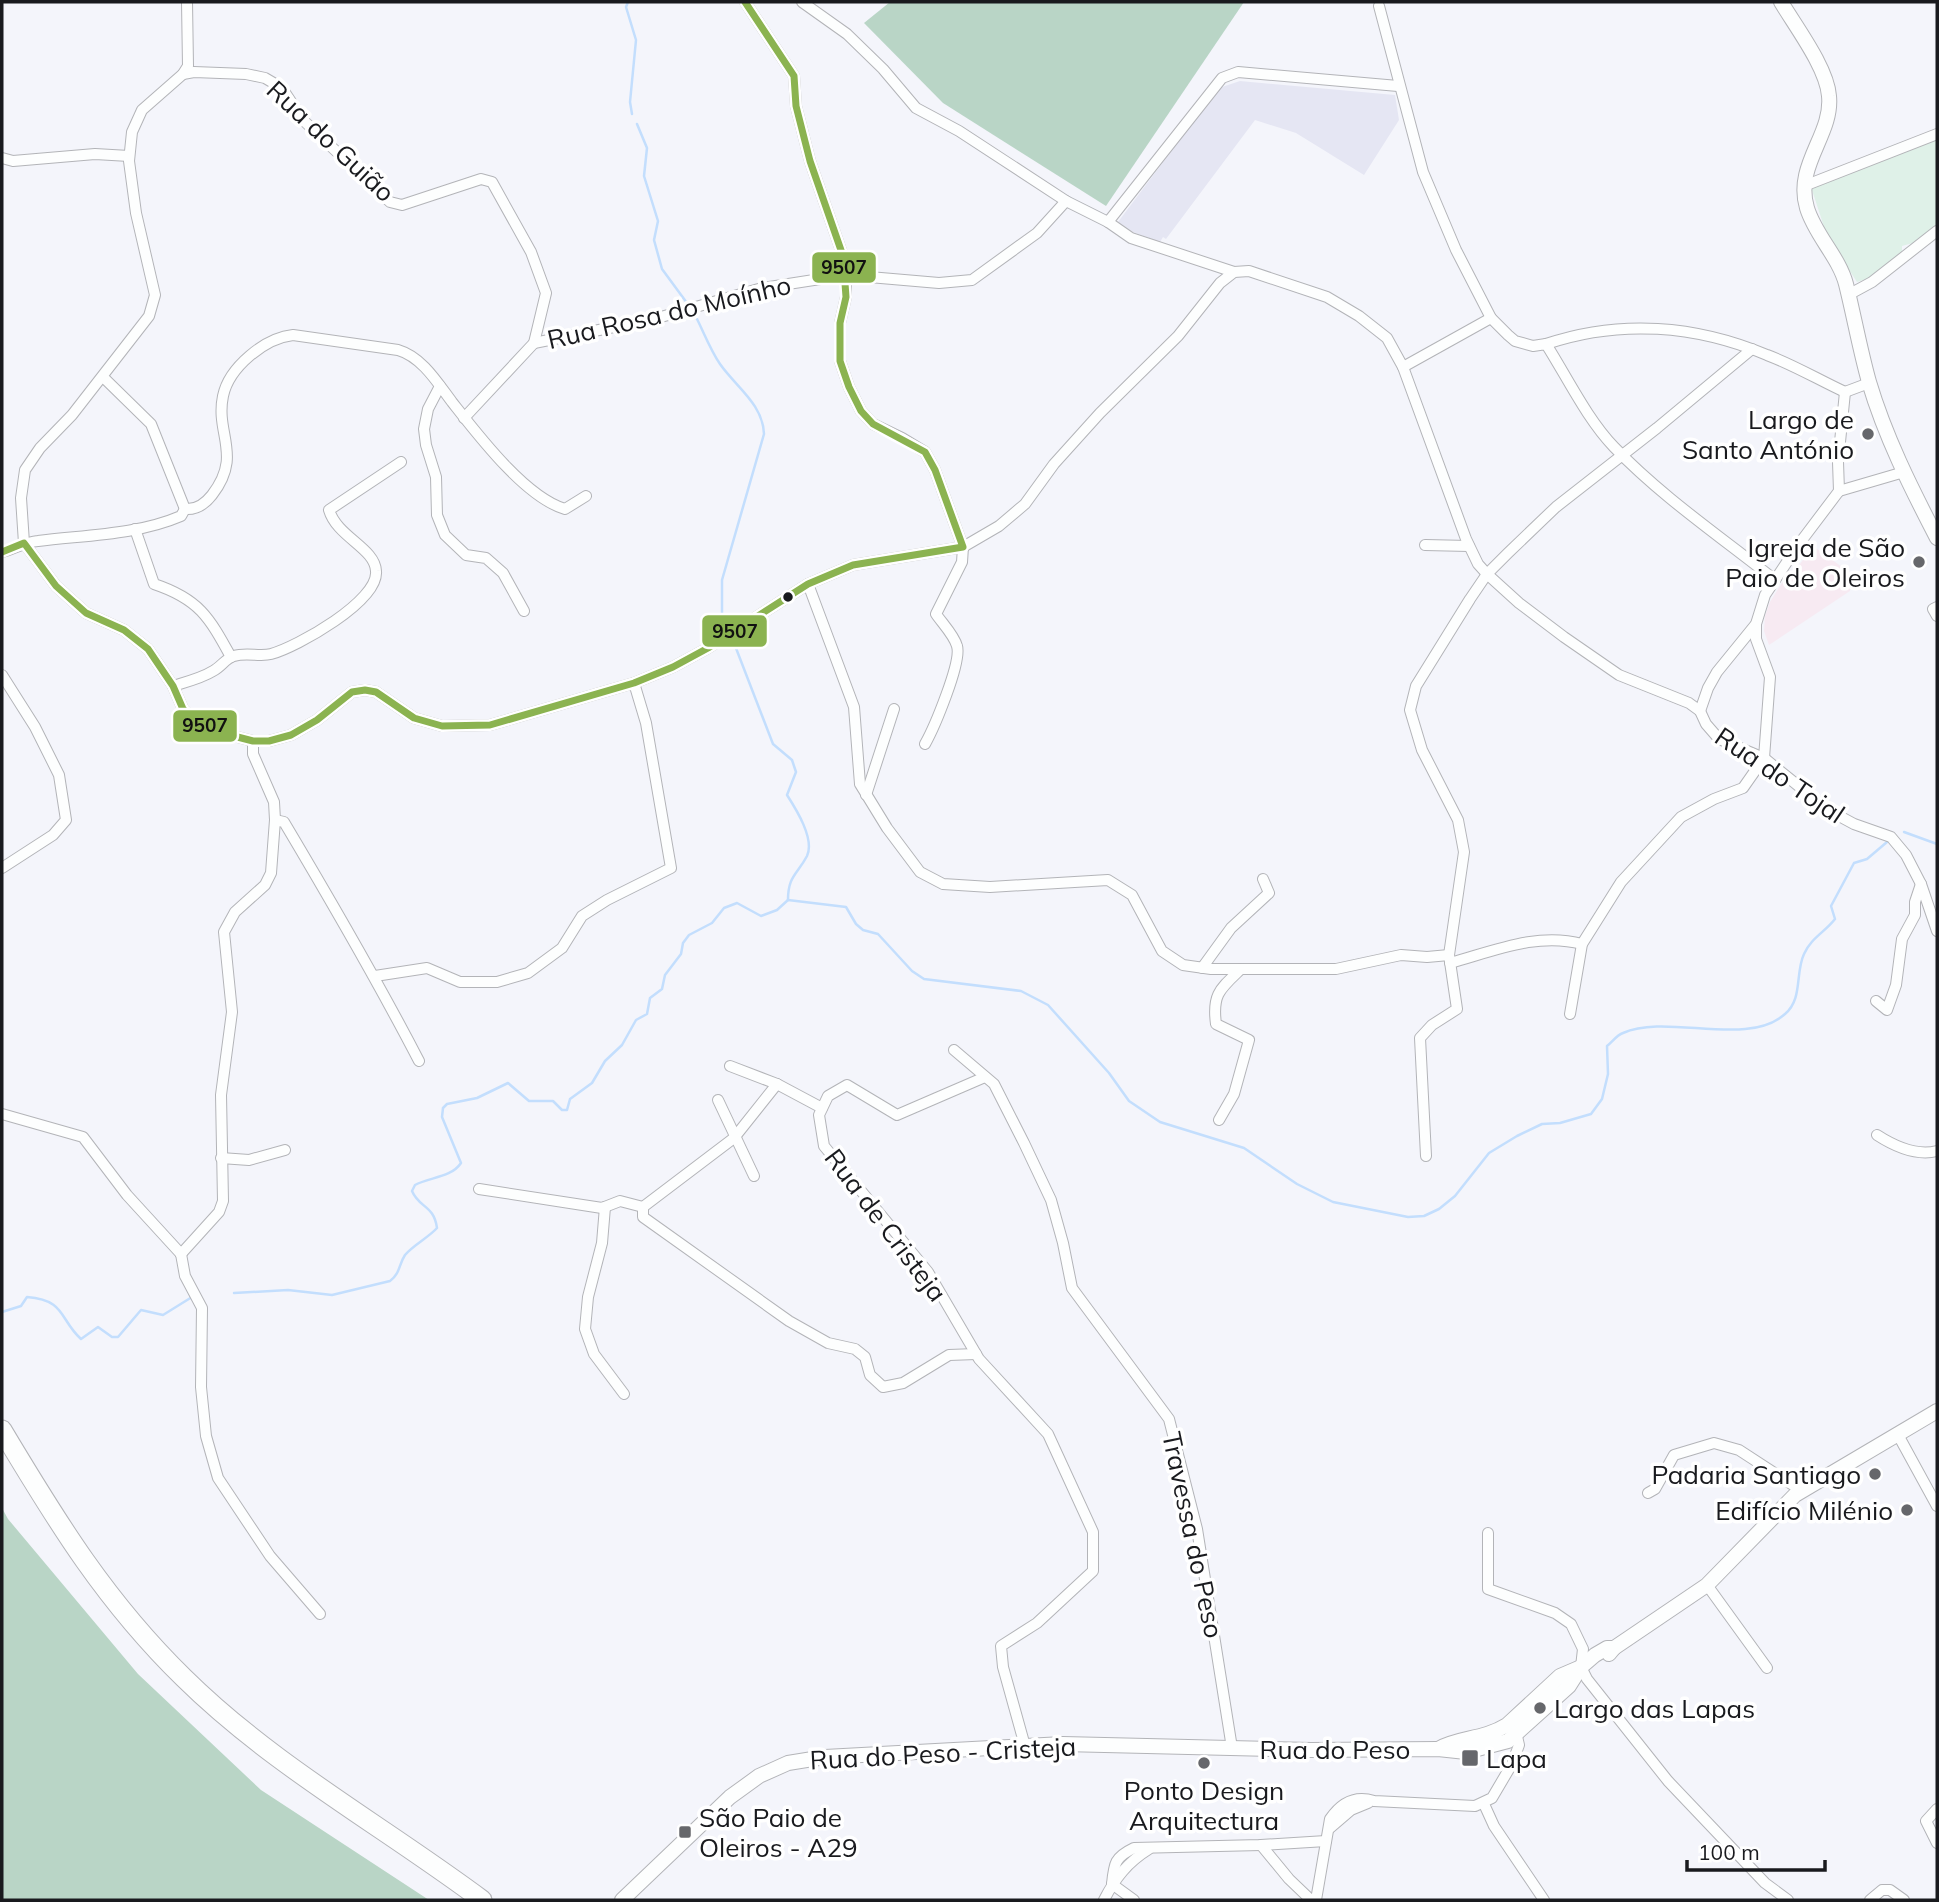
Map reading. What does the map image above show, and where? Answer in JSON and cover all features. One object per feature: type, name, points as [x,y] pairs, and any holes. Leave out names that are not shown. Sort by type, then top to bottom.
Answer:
[{"type":"highway","points":[[2,1430],[78,1553],[112,1600],[185,1679],[240,1728],[482,1900]]},
{"type":"highway","points":[[2,1455],[68,1561],[103,1608],[177,1689],[232,1737],[462,1900]]},
{"type":"main road","points":[[1781,2],[1824,73],[1829,93],[1830,106],[1805,176],[1807,208],[1841,271],[1869,383],[1904,472],[1937,538]]},
{"type":"main road","name":"Rua do Peso","points":[[1232,1748],[1438,1749],[1448,1743],[1514,1728],[1560,1676],[1581,1667],[1595,1654],[1607,1648],[1614,1648],[1707,1585],[1802,1491],[1937,1411]]},
{"type":"main road","name":"Rua do Peso - Cristeja","points":[[622,1900],[730,1797],[759,1776],[788,1763],[825,1757],[1063,1744],[1232,1748]]},
{"type":"street","points":[[187,2],[188,66],[183,74],[142,110],[132,132],[129,156],[136,213],[155,295],[149,316],[103,377],[40,448],[25,470],[21,498],[24,543],[56,586],[86,613],[124,630],[148,649],[173,686],[183,709],[196,722],[222,733],[253,741],[269,741],[291,735],[317,720],[352,692],[365,690],[376,692],[414,718],[423,721],[442,726],[490,725],[634,682],[673,667],[708,648],[808,584],[853,565],[963,547],[999,526],[1025,503],[1054,464],[1100,413],[1178,336],[1220,283],[1234,272]]},
{"type":"street","points":[[744,2],[794,76],[796,106],[810,161],[843,256],[846,297],[840,323],[840,361],[849,387],[861,411],[873,424],[925,452],[935,470],[963,547],[962,562],[936,614],[957,646],[957,656],[945,699],[925,744]]},
{"type":"street","name":"Rua do Tojal","points":[[802,2],[846,34],[883,69],[916,108],[959,131],[1066,201],[1108,222],[1131,239],[1234,272],[1249,271],[1327,297],[1359,316],[1387,338],[1402,367],[1469,546],[1478,564],[1487,574],[1520,603],[1619,675],[1689,703],[1700,711],[1706,724],[1719,739],[1765,758],[1828,810],[1854,824],[1891,837],[1906,855],[1921,884],[1937,932]]},
{"type":"street","points":[[1379,6],[1398,86],[1423,172],[1441,219],[1491,318],[1516,341],[1533,346],[1579,333],[1639,327],[1703,334],[1752,349],[1845,392],[1869,383]]},
{"type":"street","points":[[1108,222],[1222,78],[1238,72],[1398,86]]},
{"type":"street","name":"Rua do Guião","points":[[183,74],[246,74],[265,78],[282,88],[303,120],[390,202],[402,205],[481,179],[492,183],[531,253],[546,293],[534,343],[464,418]]},
{"type":"street","points":[[1804,186],[1937,134]]},
{"type":"street","points":[[2,158],[13,161],[94,154],[129,156]]},
{"type":"street","name":"Rua Rosa do Moínho","points":[[534,343],[654,319],[762,288],[846,275],[939,283],[972,280],[1037,233],[1066,201]]},
{"type":"street","points":[[1847,295],[1872,282],[1937,231]]},
{"type":"street","points":[[1402,367],[1491,318]]},
{"type":"street","points":[[184,509],[194,509],[210,498],[225,478],[228,450],[222,397],[230,377],[244,360],[278,336],[293,335],[398,349],[412,354],[464,418],[532,492],[552,505],[565,509],[586,496]]},
{"type":"street","points":[[1546,344],[1612,445],[1685,509],[1775,580]]},
{"type":"street","points":[[1426,1156],[1420,1038],[1457,1009],[1450,959],[1464,852],[1458,820],[1422,750],[1410,710],[1416,686],[1487,574],[1556,507],[1623,456],[1752,349]]},
{"type":"street","points":[[2,552],[24,543],[135,529],[181,516],[184,509],[151,424],[103,377]]},
{"type":"street","points":[[440,386],[428,409],[424,429],[436,477],[437,515],[444,535],[466,555],[486,558],[502,573],[524,611]]},
{"type":"street","points":[[1839,491],[1838,463],[1845,392]]},
{"type":"street","points":[[173,686],[212,672],[231,657],[242,654],[270,655],[305,639],[337,619],[374,584],[377,572],[374,562],[365,550],[344,534],[332,520],[328,510],[401,462]]},
{"type":"street","points":[[1570,1014],[1582,944],[1621,882],[1681,817],[1714,799],[1743,788],[1765,758],[1770,677],[1756,639],[1756,624],[1765,595],[1839,491],[1904,472]]},
{"type":"street","points":[[135,529],[154,584],[176,592],[194,604],[210,620],[231,657]]},
{"type":"street","points":[[1425,545],[1469,546]]},
{"type":"street","points":[[808,584],[854,706],[860,784],[887,828],[920,872],[943,884],[990,887],[1108,880],[1132,895],[1163,951],[1183,965],[1202,968],[1336,969],[1401,955],[1450,959],[1533,940],[1554,938],[1582,944]]},
{"type":"street","points":[[1937,607],[1933,609],[1937,616]]},
{"type":"street","points":[[1700,711],[1717,672],[1756,624]]},
{"type":"street","points":[[2,675],[35,727],[59,775],[66,820],[53,835],[2,868]]},
{"type":"street","points":[[374,975],[427,968],[460,982],[497,982],[528,973],[562,948],[582,916],[671,868],[646,723],[634,682]]},
{"type":"street","points":[[866,795],[894,709]]},
{"type":"street","points":[[181,1254],[219,1212],[223,1202],[221,1095],[232,1012],[224,932],[234,912],[265,885],[271,873],[274,802],[253,754],[253,741]]},
{"type":"street","points":[[275,820],[284,822],[374,975],[419,1061]]},
{"type":"street","points":[[1202,968],[1231,928],[1269,893],[1263,879]]},
{"type":"street","points":[[1877,1001],[1887,1010],[1896,985],[1902,939],[1915,915],[1915,902],[1921,884]]},
{"type":"street","points":[[1219,1120],[1234,1094],[1248,1040],[1216,1024],[1214,1007],[1218,992],[1241,969]]},
{"type":"street","name":"Travessa do Peso","points":[[954,1050],[993,1084],[1051,1200],[1072,1288],[1169,1419],[1197,1530],[1232,1748]]},
{"type":"street","points":[[730,1066],[778,1084],[822,1108],[828,1096],[847,1085],[897,1115],[985,1077]]},
{"type":"street","points":[[643,1207],[736,1135],[778,1084]]},
{"type":"street","points":[[718,1100],[754,1176]]},
{"type":"street","name":"Rua de Cristeja","points":[[822,1108],[819,1115],[824,1146],[928,1272],[976,1354],[1048,1434],[1093,1532],[1093,1571],[1037,1623],[1001,1646],[1003,1667],[1025,1746]]},
{"type":"street","points":[[2,1114],[83,1137],[127,1195],[181,1254],[185,1276],[202,1308],[201,1387],[206,1436],[218,1478],[270,1556],[320,1614]]},
{"type":"street","points":[[1877,1135],[1894,1146],[1929,1153],[1937,1151]]},
{"type":"street","points":[[221,1158],[249,1160],[285,1150]]},
{"type":"street","points":[[479,1189],[605,1207],[620,1202],[643,1207]]},
{"type":"street","points":[[605,1207],[602,1243],[588,1297],[585,1329],[594,1354],[624,1394]]},
{"type":"street","points":[[643,1207],[643,1217],[789,1321],[828,1343],[855,1349],[865,1357],[870,1375],[883,1387],[903,1383],[950,1355],[976,1354]]},
{"type":"street","points":[[1897,1433],[1937,1506]]},
{"type":"street","points":[[1648,1493],[1655,1489],[1674,1455],[1714,1443],[1739,1450],[1802,1491]]},
{"type":"street","points":[[1488,1533],[1488,1589],[1555,1613],[1571,1624],[1583,1650],[1581,1667],[1587,1679],[1668,1781],[1765,1883],[1788,1900]]},
{"type":"street","points":[[1707,1585],[1766,1668]]},
{"type":"street","points":[[1261,1845],[1289,1878],[1314,1900],[1330,1828],[1351,1810],[1374,1801],[1475,1806],[1484,1804],[1492,1798],[1514,1759],[1519,1745],[1514,1728]]},
{"type":"street","points":[[1484,1804],[1494,1826],[1544,1900]]},
{"type":"street","points":[[1937,1810],[1926,1821],[1937,1843]]},
{"type":"street","points":[[1104,1900],[1112,1884],[1134,1858],[1149,1849],[1326,1841]]},
{"type":"street","points":[[1112,1884],[1134,1900]]},
{"type":"street","points":[[1870,1900],[1882,1890],[1890,1890],[1904,1900]]},
{"type":"shaded area","points":[[1240,81],[1395,95],[1399,120],[1364,175],[1296,133],[1255,120],[1166,239],[1163,237],[1160,242],[1133,232],[1118,222],[1219,88]]},
{"type":"shaded area","points":[[1937,136],[1937,224],[1913,243],[1902,246],[1902,252],[1867,279],[1857,282],[1827,236],[1811,187]]},
{"type":"shaded area","points":[[1813,546],[1849,572],[1850,591],[1769,645],[1764,631],[1770,602],[1787,575],[1792,575]]},
{"type":"green space","points":[[890,2],[1244,2],[1106,206],[943,103],[864,23]]},
{"type":"green space","points":[[2,1508],[8,1519],[138,1674],[261,1790],[429,1900],[2,1900]]},
{"type":"waterway","points":[[628,2],[626,7],[636,40],[630,102],[632,114]]},
{"type":"waterway","points":[[637,124],[647,148],[644,176],[658,221],[654,240],[662,269],[687,303]]},
{"type":"waterway","points":[[697,319],[720,364],[754,405],[764,434],[722,580],[722,622],[726,630]]},
{"type":"waterway","points":[[734,643],[773,744],[792,760],[796,772],[787,795],[807,833],[809,849],[791,881],[788,900]]},
{"type":"waterway","points":[[1904,832],[1937,844]]},
{"type":"waterway","points":[[788,900],[846,907],[856,924],[863,930],[878,934],[912,971],[924,979],[1021,991],[1048,1005],[1109,1073],[1129,1101],[1160,1122],[1244,1148],[1297,1184],[1333,1202],[1408,1217],[1424,1216],[1439,1209],[1455,1196],[1489,1153],[1517,1136],[1542,1124],[1560,1123],[1591,1114],[1602,1099],[1608,1074],[1607,1046],[1621,1034],[1662,1026],[1729,1030],[1750,1028],[1769,1024],[1785,1014],[1791,1008],[1797,993],[1804,954],[1810,944],[1835,919],[1831,906],[1854,863],[1867,859],[1887,842]]},
{"type":"waterway","points":[[234,1293],[288,1290],[332,1295],[390,1281],[398,1272],[405,1255],[437,1228],[433,1215],[415,1197],[412,1191],[415,1185],[452,1172],[461,1163],[442,1117],[443,1108],[447,1104],[477,1098],[508,1083],[529,1101],[553,1101],[562,1110],[567,1110],[570,1099],[592,1083],[605,1061],[622,1045],[636,1020],[647,1014],[650,998],[662,989],[665,975],[681,954],[683,943],[689,935],[712,923],[724,908],[737,903],[761,916],[777,910],[788,900]]},
{"type":"waterway","points":[[2,1312],[21,1306],[27,1297],[40,1299],[55,1306],[81,1339],[98,1327],[112,1337],[118,1337],[141,1310],[163,1315],[192,1297]]},
{"type":"transit line","name":"9507","points":[[2,552],[24,543],[56,586],[86,613],[124,630],[148,649],[173,686],[183,709],[196,722],[222,733],[253,741],[269,741],[291,735],[317,720],[352,692],[365,690],[376,692],[414,718],[442,726],[490,725],[634,683],[673,667],[708,648],[808,584],[853,565],[963,547],[935,470],[925,452],[873,424],[861,411],[849,387],[840,361],[840,323],[846,297],[843,256],[810,161],[796,106],[794,76],[745,2]]},
{"type":"place","name":"Largo de Santo António","points":[[1868,434]]},
{"type":"place","name":"Igreja de São Paio de Oleiros","points":[[1919,562]]},
{"type":"place","name":"Padaria Santiago","points":[[1875,1474]]},
{"type":"place","name":"Edifício Milénio","points":[[1907,1510]]},
{"type":"place","name":"Largo das Lapas","points":[[1540,1708]]},
{"type":"place","name":"Lapa","points":[[1470,1758]]},
{"type":"place","name":"Ponto Design Arquitectura","points":[[1204,1763]]},
{"type":"place","name":"São Paio de Oleiros - A29","points":[[685,1832]]}]
